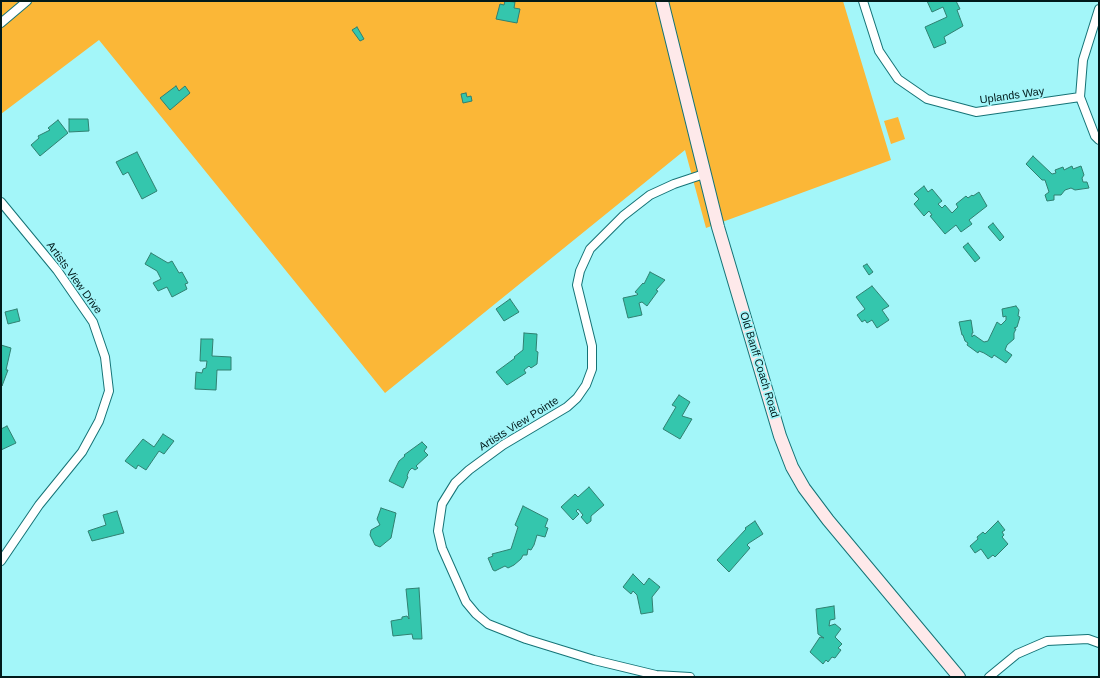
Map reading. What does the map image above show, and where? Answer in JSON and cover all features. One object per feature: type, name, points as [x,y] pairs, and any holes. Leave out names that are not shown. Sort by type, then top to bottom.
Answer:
[{"type":"main road","name":"Old Banff Coach Road","points":[[662,1],[704,174],[780,436],[792,467],[804,488],[828,520],[959,677]]},
{"type":"street","points":[[1,22],[27,1]]},
{"type":"street","name":"Uplands Way","points":[[863,1],[879,51],[898,79],[927,99],[976,112],[1080,98]]},
{"type":"street","points":[[1099,9],[1082,60],[1080,98],[1095,136],[1099,140]]},
{"type":"street","name":"Artists View Pointe","points":[[690,677],[656,675],[594,660],[526,640],[488,624],[476,614],[466,602],[442,548],[438,531],[442,504],[451,489],[468,470],[502,445],[567,407],[577,398],[586,385],[592,369],[592,346],[577,285],[580,271],[590,249],[623,216],[650,195],[674,184],[704,174]]},
{"type":"street","name":"Artists View Drive","points":[[1,202],[57,270],[93,322],[105,357],[109,391],[99,421],[82,452],[39,506],[1,561]]},
{"type":"street","points":[[989,677],[1017,654],[1046,641],[1088,639],[1099,642]]},
{"type":"shaded area","points":[[1,1],[843,1],[891,160],[706,228],[685,150],[385,393],[99,40],[1,114]]},
{"type":"shaded area","points":[[898,117],[905,139],[891,144],[884,121]]},
{"type":"building","points":[[505,1],[515,2],[514,8],[520,9],[517,23],[496,19],[500,4],[504,5]]},
{"type":"building","points":[[927,1],[956,1],[960,9],[957,10],[963,26],[944,37],[946,43],[934,48],[925,27],[947,17],[943,7],[932,12]]},
{"type":"building","points":[[357,27],[364,39],[360,41],[352,30]]},
{"type":"building","points":[[176,86],[179,91],[185,86],[190,93],[170,110],[160,98]]},
{"type":"building","points":[[466,93],[467,97],[471,96],[472,101],[463,103],[461,94]]},
{"type":"building","points":[[69,119],[88,119],[89,131],[69,132]]},
{"type":"building","points":[[58,120],[68,133],[40,156],[31,145],[39,138],[38,136],[50,130],[48,128]]},
{"type":"building","points":[[137,152],[157,191],[142,199],[128,172],[123,175],[116,162]]},
{"type":"building","points":[[1033,156],[1052,174],[1056,173],[1055,170],[1063,167],[1064,170],[1072,166],[1073,169],[1081,166],[1084,175],[1082,178],[1083,182],[1087,182],[1089,188],[1075,190],[1071,188],[1065,190],[1061,195],[1054,195],[1054,200],[1047,201],[1045,195],[1049,192],[1045,180],[1042,180],[1026,164]]},
{"type":"building","points":[[924,186],[928,192],[932,189],[942,201],[938,204],[942,208],[945,205],[952,213],[958,207],[956,204],[966,196],[968,198],[979,192],[987,206],[969,220],[972,224],[961,232],[956,225],[945,234],[930,216],[932,215],[929,211],[924,216],[914,204],[919,199],[914,194]]},
{"type":"building","points":[[993,223],[1004,237],[1000,241],[988,227]]},
{"type":"building","points":[[968,243],[980,258],[975,262],[963,247]]},
{"type":"building","points":[[151,253],[168,263],[172,261],[179,273],[182,272],[188,283],[185,284],[187,289],[172,297],[167,287],[158,291],[153,283],[161,279],[157,271],[145,264]]},
{"type":"building","points":[[867,264],[873,272],[869,275],[863,266]]},
{"type":"building","points":[[650,272],[665,280],[656,290],[658,291],[647,306],[642,302],[639,303],[642,315],[628,318],[623,298],[637,295],[638,294],[635,292],[643,283],[644,284]]},
{"type":"building","points":[[872,286],[889,306],[882,310],[889,320],[877,328],[872,320],[867,323],[865,320],[862,322],[857,315],[865,309],[856,297]]},
{"type":"building","points":[[510,299],[519,312],[504,321],[496,309]]},
{"type":"building","points":[[1016,306],[1019,310],[1018,316],[1020,317],[1017,327],[1014,328],[1016,329],[1014,339],[1007,345],[1005,350],[1012,355],[1006,363],[994,355],[992,358],[979,351],[978,353],[967,345],[968,343],[962,335],[959,322],[971,320],[973,333],[972,337],[974,335],[984,342],[988,341],[997,322],[1001,325],[1006,320],[1006,316],[1003,317],[1002,309]]},
{"type":"building","points":[[17,309],[20,321],[8,324],[5,312]]},
{"type":"building","points":[[524,333],[537,334],[537,364],[531,368],[529,366],[524,370],[526,373],[507,385],[496,372],[523,350]]},
{"type":"building","points":[[201,339],[213,339],[212,356],[231,357],[231,370],[217,370],[216,390],[195,389],[196,372],[202,373],[203,369],[206,368],[207,361],[200,361]]},
{"type":"building","points":[[1,345],[11,348],[6,370],[8,370],[2,386]]},
{"type":"building","points":[[679,395],[690,402],[682,416],[692,419],[680,439],[663,429],[676,407],[672,405]]},
{"type":"building","points":[[7,426],[16,443],[1,450],[1,429]]},
{"type":"building","points":[[163,434],[174,441],[164,454],[159,451],[146,470],[138,465],[136,469],[125,461],[143,439],[154,447]]},
{"type":"building","points":[[422,442],[427,447],[424,451],[428,455],[416,466],[418,468],[415,470],[412,468],[409,471],[403,488],[389,481],[399,461],[405,456],[404,455]]},
{"type":"building","points":[[589,487],[604,505],[591,516],[591,521],[587,524],[581,517],[583,515],[578,509],[576,511],[579,514],[573,520],[561,507],[575,494],[578,497]]},
{"type":"building","points":[[523,506],[548,519],[545,527],[548,528],[545,537],[537,535],[531,550],[528,549],[527,555],[523,555],[521,559],[508,568],[505,566],[495,571],[493,570],[488,558],[493,556],[492,554],[511,549],[518,527],[515,525]]},
{"type":"building","points":[[381,508],[396,513],[391,538],[380,547],[375,545],[370,535],[371,530],[380,525],[377,519]]},
{"type":"building","points":[[117,511],[124,533],[92,541],[88,531],[106,525],[103,515]]},
{"type":"building","points":[[755,521],[763,534],[747,545],[750,548],[729,572],[717,560],[746,529],[745,528]]},
{"type":"building","points":[[998,521],[1005,530],[1002,532],[1004,535],[1002,537],[1008,544],[995,557],[993,555],[988,559],[981,549],[975,553],[970,546],[978,539],[977,537],[983,532],[985,534]]},
{"type":"building","points":[[633,574],[644,585],[649,578],[660,587],[652,597],[653,612],[641,614],[637,595],[633,591],[631,594],[623,587]]},
{"type":"building","points":[[419,588],[422,639],[413,639],[412,634],[393,636],[391,621],[402,619],[402,617],[407,616],[409,619],[406,589]]},
{"type":"building","points":[[834,606],[835,619],[830,620],[829,626],[835,624],[841,629],[835,637],[842,644],[838,648],[841,650],[835,658],[832,657],[828,662],[826,660],[823,664],[810,652],[820,637],[824,638],[818,634],[816,609]]}]
